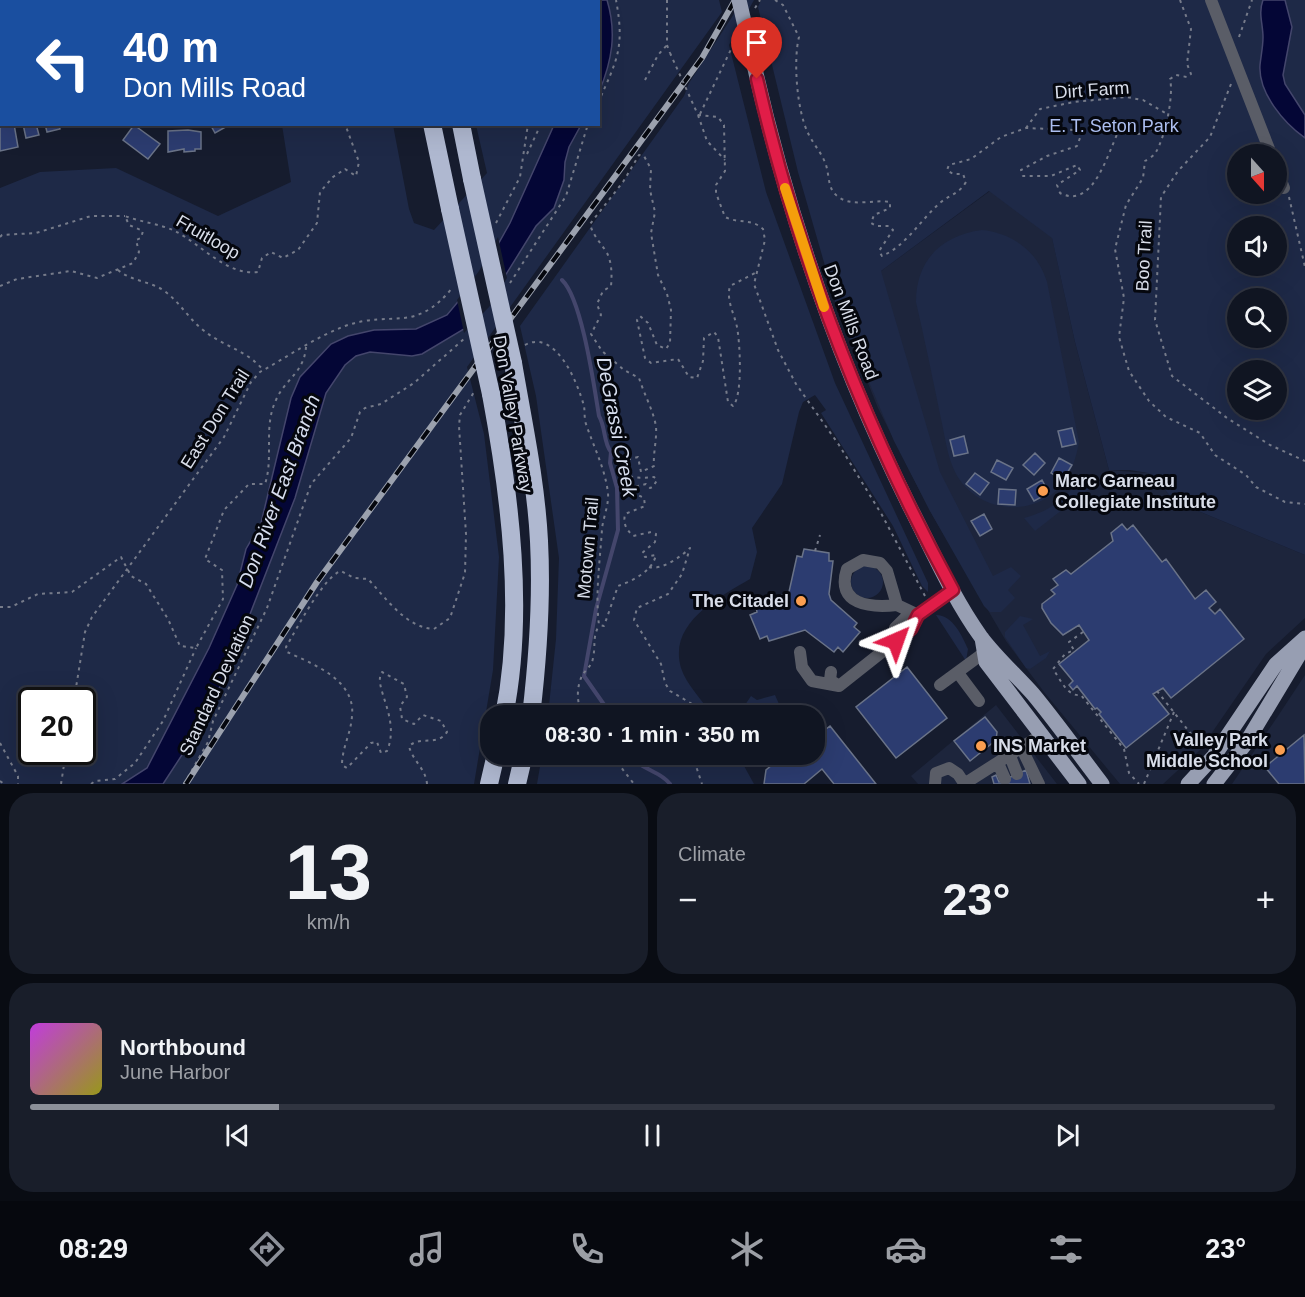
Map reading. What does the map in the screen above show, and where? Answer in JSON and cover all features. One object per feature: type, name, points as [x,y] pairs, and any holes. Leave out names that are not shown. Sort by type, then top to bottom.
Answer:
[{"type":"highway","name":"Don Valley Parkway","points":[[432,126],[512,529],[513,621],[505,705]]},
{"type":"highway","name":"Don Valley Parkway","points":[[461,126],[513,363],[528,448],[539,540],[539,644],[532,705]]},
{"type":"highway","points":[[489,784],[493,765]]},
{"type":"highway","points":[[518,784],[522,765]]},
{"type":"main road","name":"Don Mills Road","points":[[739,0],[776,158],[806,259],[888,465],[983,645],[1034,695],[1102,784]]},
{"type":"main road","points":[[1188,784],[1214,756],[1276,664],[1305,638]]},
{"type":"main road","name":"Don Mills Road","points":[[983,645],[986,662],[1079,784]]},
{"type":"main road","points":[[1214,784],[1246,743],[1305,645]]},
{"type":"lane","points":[[1211,0],[1267,144]]},
{"type":"lane","points":[[897,605],[887,571],[880,563],[863,560],[847,569],[844,588],[851,598],[866,605],[897,605],[918,615]]},
{"type":"lane","points":[[895,628],[905,618],[918,615],[953,590]]},
{"type":"lane","points":[[800,652],[802,667],[813,681],[839,686],[911,629],[918,615]]},
{"type":"lane","points":[[940,685],[958,673],[983,645]]},
{"type":"lane","points":[[831,672],[830,680],[839,686]]},
{"type":"lane","points":[[958,673],[979,701]]},
{"type":"lane","points":[[935,784],[936,773],[949,768],[958,774],[964,784],[1041,735]]},
{"type":"lane","points":[[1022,749],[1039,784]]},
{"type":"lane","points":[[998,763],[1011,777],[1010,756]]},
{"type":"lane","points":[[984,771],[990,784]]},
{"type":"path","points":[[600,98],[620,51],[620,22],[616,0]]},
{"type":"path","points":[[667,0],[667,45],[707,141],[725,160]]},
{"type":"path","points":[[752,13],[760,0]]},
{"type":"path","points":[[775,0],[783,5],[799,37],[797,47],[799,99],[807,132],[826,166],[829,186],[841,199],[861,203],[879,200],[890,202],[890,208],[874,216],[871,223],[876,226],[889,226],[893,230],[879,250],[882,256],[894,251],[923,218],[962,189],[966,182],[963,174],[953,174],[947,170],[949,165],[971,159],[1000,136],[1026,128]]},
{"type":"path","points":[[1180,0],[1191,30],[1187,64],[1191,74],[1187,77],[1176,75],[1170,79],[1173,95],[1165,120],[1165,130],[1156,152],[1145,161],[1143,178],[1126,205],[1115,249],[1124,298],[1119,337],[1129,371],[1149,400],[1166,417],[1200,433],[1215,456],[1246,475],[1256,487],[1285,502],[1305,504]]},
{"type":"path","name":"Boo Trail","points":[[1252,0],[1238,40],[1230,90],[1210,137],[1178,171],[1161,197],[1155,320],[1172,376],[1227,418],[1270,445],[1305,461]]},
{"type":"path","points":[[698,115],[703,113],[736,40]]},
{"type":"path","points":[[645,80],[658,55],[667,45]]},
{"type":"path","name":"Dirt Farm","points":[[1026,128],[1040,109],[1074,102],[1126,97],[1143,100],[1167,114]]},
{"type":"path","points":[[698,115],[718,117],[724,125],[725,171],[716,185],[716,193],[725,217],[734,221],[748,220],[763,229],[765,240],[754,284],[783,359],[796,384],[839,445],[882,515],[930,606]]},
{"type":"path","name":"Dirt Farm","points":[[1026,128],[1076,130],[1080,138],[1077,146],[1021,170],[1023,176],[1051,176],[1077,165],[1080,170],[1057,185],[1060,193],[1069,198],[1080,195],[1107,161],[1118,130],[1124,121],[1138,134],[1147,133],[1165,120]]},
{"type":"path","name":"Fruitloop","points":[[125,216],[174,231],[229,267],[247,273],[258,272],[261,258],[272,252],[283,258],[298,250],[317,223],[320,192],[333,177],[345,169],[356,176],[359,162],[346,126]]},
{"type":"path","points":[[491,232],[520,177],[525,158],[528,126]]},
{"type":"path","points":[[525,158],[540,126]]},
{"type":"path","points":[[513,277],[566,196],[587,126]]},
{"type":"path","name":"Motown Trail","points":[[524,346],[536,342],[548,345],[565,362],[584,408],[585,422],[601,461],[608,496],[602,527],[596,609],[598,625],[604,626],[618,586],[649,567],[656,555],[645,557],[642,553],[655,542],[656,534],[651,532],[633,536],[626,530],[624,520],[625,514],[645,506],[646,503],[644,498],[630,491],[630,488],[645,484],[653,487],[657,480],[654,477],[635,478],[622,472],[619,467],[623,461],[638,457],[641,472],[654,466],[656,425],[651,406],[644,399],[639,378],[624,370],[602,351],[591,334],[601,315],[597,304],[603,291],[611,286],[612,276],[607,253],[596,239],[590,224],[623,182],[635,159],[639,155],[644,156],[651,170],[650,190],[655,212],[651,233],[657,268],[667,294],[672,318],[669,326],[670,344],[666,349],[657,345],[648,323],[640,316],[637,320],[645,358],[651,363],[678,359],[689,377],[697,378],[704,361],[704,338],[714,332],[718,337],[728,402],[733,406],[737,401],[740,378],[737,331],[728,294],[730,286],[757,272]]},
{"type":"path","points":[[1287,195],[1293,209],[1305,267]]},
{"type":"path","points":[[0,237],[36,233],[91,216],[125,216],[129,225],[143,231],[141,238],[136,240],[139,252],[133,263],[98,278],[71,271],[17,279],[0,286]]},
{"type":"path","points":[[118,270],[126,277],[163,290],[202,329],[219,341],[250,355],[264,370]]},
{"type":"path","name":"East Don Trail","points":[[76,687],[85,632],[104,599],[224,437],[251,382],[264,370],[331,332],[362,321],[416,317],[429,311],[454,285]]},
{"type":"path","name":"Standard Deviation","points":[[184,784],[208,742],[213,721],[267,608],[311,484],[351,438],[360,412],[365,408],[381,404],[414,383],[455,346]]},
{"type":"path","points":[[91,784],[95,781],[115,779],[135,763],[163,721],[196,648],[223,599],[222,570],[205,559],[224,510],[249,484],[265,484],[269,471],[268,434],[276,399],[305,360],[306,347]]},
{"type":"path","points":[[427,784],[423,770],[411,754],[409,746],[413,742],[435,742],[442,739],[447,732],[441,721],[423,715],[414,724],[402,719],[400,706],[407,697],[404,684],[382,672],[378,683],[392,719],[390,744],[387,751],[381,753],[377,742],[371,743],[347,768],[342,765],[342,753],[352,717],[352,705],[343,688],[330,673],[287,652],[286,647],[327,583],[341,571],[354,578],[368,579],[391,604],[415,623],[434,629],[450,618],[465,573],[466,534],[460,415],[475,391],[486,390]]},
{"type":"path","points":[[815,551],[820,535]]},
{"type":"path","points":[[649,567],[657,568],[682,556],[690,548],[682,574],[668,594],[637,608],[634,620],[661,664],[665,683],[670,691],[694,705]]},
{"type":"path","points":[[0,607],[11,607],[38,594],[72,592],[121,557],[131,576],[146,584],[168,619],[180,646],[196,648]]},
{"type":"path","points":[[579,705],[581,676],[592,663],[594,656],[592,638],[598,625]]},
{"type":"path","points":[[1083,632],[1069,642],[1074,650],[1065,654],[1053,669],[1068,692],[1075,696],[1081,695],[1124,749],[1129,773],[1139,784]]},
{"type":"path","points":[[1157,691],[1203,749]]},
{"type":"path","points":[[1144,784],[1174,712]]},
{"type":"path","points":[[0,743],[18,776],[18,784]]},
{"type":"path","points":[[61,784],[64,765]]},
{"type":"path","points":[[619,765],[634,784]]},
{"type":"path","points":[[696,765],[702,784]]},
{"type":"path","points":[[0,781],[4,784]]},
{"type":"shaded area","name":"Marc Garneau Collegiate Institute","points":[[990,191],[1052,237],[1075,342],[1109,470],[1148,473],[1159,482],[1174,501],[1305,555],[1305,618],[1266,654],[1200,750],[1163,784],[1120,784],[1044,692],[1006,641],[930,511],[878,408],[836,304]]},
{"type":"shaded area","name":"Valley Park Middle School","points":[[1305,675],[1305,784],[1232,784],[1278,716]]},
{"type":"shaded area","points":[[996,705],[1057,784],[918,784],[911,776]]},
{"type":"green space","points":[[600,0],[719,0],[722,12],[467,367],[484,434],[499,557],[493,670],[487,705],[480,705],[480,748],[474,784],[0,784],[0,188],[40,172],[116,168],[218,216],[291,182],[282,126],[393,126],[409,209],[414,223],[434,230],[487,173],[476,126],[600,126]]},
{"type":"green space","points":[[743,0],[754,0],[729,45],[766,192],[835,383],[928,583],[928,592],[922,586],[893,526],[821,413],[826,410],[815,395],[803,402],[799,412],[782,484],[752,528],[757,552],[750,579],[699,614],[689,625],[682,638],[679,652],[683,674],[705,705],[549,705],[556,639],[559,558],[536,396],[520,326],[684,96],[689,83]]},
{"type":"green space","name":"E. T. Seton Park","points":[[761,0],[1305,0],[1305,555],[1174,501],[1159,482],[1148,473],[1109,470],[1075,342],[1052,238],[989,191],[881,271],[940,472],[993,576],[1011,567],[1021,576],[1008,590],[1015,598],[1001,612],[990,612],[984,606],[930,511],[894,441],[836,304],[798,172],[758,7]]},
{"type":"green space","points":[[982,230],[1004,235],[1023,246],[1031,253],[1043,271],[1079,442],[1074,463],[1059,488],[1043,500],[1022,507],[999,506],[978,497],[961,482],[955,472],[946,446],[916,302],[921,274],[926,262],[934,252],[955,237]]},
{"type":"green space","points":[[1081,476],[1087,476],[1090,488],[1035,531],[1024,518],[1050,508],[1064,498]]},
{"type":"green space","points":[[867,566],[878,571],[883,582],[878,593],[867,598],[856,593],[851,582],[856,571]]},
{"type":"green space","points":[[936,615],[947,618],[960,633],[968,649],[966,661]]},
{"type":"green space","points":[[1020,616],[1033,619],[1023,625],[1040,656],[1050,651],[1046,658],[1030,669],[1026,668],[1005,637],[1005,632]]},
{"type":"green space","points":[[775,695],[779,704],[745,705],[751,696],[757,700]]},
{"type":"green space","points":[[540,765],[744,765],[754,784],[537,784]]},
{"type":"water","points":[[600,0],[607,0],[612,24],[612,47],[600,89]]},
{"type":"water","points":[[1263,0],[1285,0],[1292,27],[1283,75],[1285,84],[1305,115],[1305,138],[1281,116],[1263,86],[1260,65],[1263,41],[1261,14]]},
{"type":"water","name":"Don River East Branch","points":[[554,126],[580,126],[569,147],[564,180],[554,208],[536,226],[487,305],[464,329],[422,354],[412,356],[370,352],[356,356],[345,365],[326,393],[295,498],[228,671],[193,738],[163,784],[122,784],[147,768],[209,648],[237,585],[246,549],[261,523],[291,398],[300,377],[331,344],[348,336],[374,330],[416,329],[447,315],[482,273],[510,223]]},
{"type":"pier","points":[[498,237],[507,278],[489,307],[464,333],[457,300],[479,271]]},
{"type":"building","points":[[0,126],[14,126],[18,147],[0,151]]},
{"type":"building","points":[[23,126],[37,126],[39,135],[26,138]]},
{"type":"building","points":[[46,126],[59,126],[60,129],[47,132]]},
{"type":"building","points":[[135,126],[160,144],[148,159],[123,140]]},
{"type":"building","points":[[211,126],[227,126],[215,133]]},
{"type":"building","points":[[168,131],[201,132],[201,149],[168,152]]},
{"type":"building","points":[[1072,428],[1076,444],[1062,447],[1058,431]]},
{"type":"building","points":[[964,436],[968,453],[954,456],[950,440]]},
{"type":"building","points":[[1035,453],[1045,463],[1034,475],[1023,465]]},
{"type":"building","points":[[1059,458],[1072,465],[1063,480],[1051,473]]},
{"type":"building","points":[[997,460],[1013,468],[1006,480],[991,472]]},
{"type":"building","points":[[975,473],[989,483],[980,495],[966,484]]},
{"type":"building","points":[[1042,480],[1049,493],[1034,501],[1027,489]]},
{"type":"building","points":[[999,489],[1016,490],[1015,505],[998,504]]},
{"type":"building","points":[[984,514],[992,529],[980,536],[971,521]]},
{"type":"building","points":[[1122,524],[1127,530],[1133,525],[1162,562],[1166,559],[1195,599],[1206,590],[1216,602],[1209,608],[1215,614],[1220,609],[1244,639],[1171,698],[1163,688],[1153,694],[1169,714],[1126,748],[1099,714],[1101,712],[1095,709],[1077,686],[1073,690],[1069,685],[1073,681],[1059,664],[1089,640],[1079,625],[1063,635],[1051,623],[1042,608],[1042,604],[1055,594],[1051,590],[1058,585],[1053,579],[1066,570],[1071,574],[1113,541],[1111,533]]},
{"type":"building","name":"The Citadel","points":[[804,549],[829,553],[829,561],[833,561],[829,594],[831,600],[857,623],[854,627],[860,632],[843,652],[838,647],[834,652],[805,630],[769,641],[767,636],[760,639],[750,615],[757,612],[756,607],[789,592],[797,556],[802,557]]},
{"type":"building","points":[[907,667],[947,718],[896,758],[856,707]]},
{"type":"building","points":[[985,717],[997,732],[996,740],[970,761],[954,741]]},
{"type":"building","points":[[830,726],[876,784],[834,784],[822,769],[804,784],[764,784],[766,770],[772,765],[825,765],[825,730]]},
{"type":"building","points":[[1304,735],[1305,784],[1279,784],[1265,767]]},
{"type":"building","points":[[1026,770],[1030,784],[994,784],[992,777],[996,775],[999,782]]},
{"type":"waterway","name":"DeGrassi Creek","points":[[562,280],[576,305],[581,323],[599,416],[611,452],[610,463],[617,488],[618,530],[596,609],[584,676],[604,705]]},
{"type":"waterway","name":"DeGrassi Creek","points":[[641,765],[666,779],[670,784]]},
{"type":"railway","points":[[186,784],[317,582],[702,58],[735,0]]},
{"type":"slow traffic","points":[[785,188],[806,259],[824,307]]},
{"type":"place","name":"Marc Garneau Collegiate Institute","points":[[1043,491]]},
{"type":"place","name":"The Citadel","points":[[801,601]]},
{"type":"place","name":"INS Market","points":[[981,746]]},
{"type":"place","name":"Valley Park Middle School","points":[[1280,750]]},
{"type":"route","points":[[757,79],[772,146],[806,259],[846,365],[888,465],[953,590],[918,615],[911,629],[896,641]]}]
